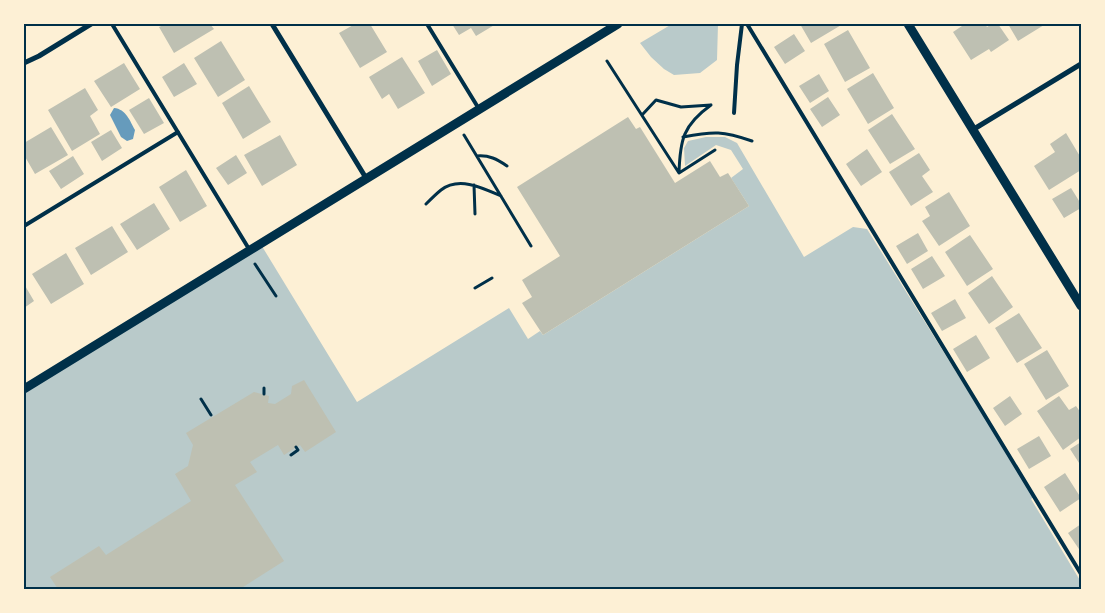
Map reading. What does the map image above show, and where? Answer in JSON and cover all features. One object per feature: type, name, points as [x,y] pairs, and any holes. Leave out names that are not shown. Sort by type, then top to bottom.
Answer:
[{"type":"street","points":[[24,63],[91,24]]},
{"type":"street","points":[[272,24],[366,178]]},
{"type":"street","points":[[24,389],[618,24]]},
{"type":"street","points":[[908,24],[1081,306]]},
{"type":"street","points":[[974,129],[1081,64]]},
{"type":"lane","points":[[112,24],[248,250]]},
{"type":"lane","points":[[427,24],[479,109]]},
{"type":"lane","points":[[734,113],[742,24]]},
{"type":"lane","points":[[746,24],[1081,574]]},
{"type":"lane","points":[[24,226],[178,132]]},
{"type":"path","points":[[607,61],[679,173]]},
{"type":"path","points":[[642,115],[656,100],[681,107],[711,105],[698,114],[687,128],[680,153],[679,173]]},
{"type":"path","points":[[457,123],[531,246]]},
{"type":"path","points":[[683,137],[707,132],[729,133],[752,141]]},
{"type":"path","points":[[679,173],[715,150]]},
{"type":"path","points":[[477,156],[485,155],[497,159],[507,166]]},
{"type":"path","points":[[426,204],[441,189],[450,185],[474,185],[501,196]]},
{"type":"path","points":[[474,185],[475,214]]},
{"type":"path","points":[[248,250],[276,296]]},
{"type":"path","points":[[475,288],[492,278]]},
{"type":"path","points":[[264,388],[264,394]]},
{"type":"path","points":[[201,399],[211,415]]},
{"type":"path","points":[[291,455],[298,450],[296,448]]},
{"type":"shaded area","points":[[672,24],[718,24],[717,60],[700,73],[674,75],[664,69],[640,43]]},
{"type":"shaded area","points":[[706,137],[725,137],[737,143],[804,257],[853,227],[867,229],[1034,497],[1031,499],[1081,582],[1081,589],[24,589],[24,389],[260,243],[357,402],[509,308],[528,339],[540,331],[543,335],[749,206],[731,178],[743,169],[731,150],[716,145],[685,166],[684,148],[688,141]]},
{"type":"water","points":[[114,108],[125,113],[129,119],[135,130],[133,139],[127,141],[121,137],[110,115]]},
{"type":"building","points":[[165,24],[210,24],[214,29],[174,53],[159,27]]},
{"type":"building","points":[[355,24],[370,24],[387,52],[360,68],[339,33]]},
{"type":"building","points":[[452,24],[496,24],[476,36],[471,28],[459,35]]},
{"type":"building","points":[[800,24],[843,24],[811,43]]},
{"type":"building","points":[[965,24],[985,24],[987,27],[992,24],[998,24],[1009,40],[991,52],[989,49],[971,60],[953,32]]},
{"type":"building","points":[[1008,24],[1043,24],[1044,25],[1018,41]]},
{"type":"building","points":[[848,30],[870,68],[845,82],[824,44]]},
{"type":"building","points":[[794,34],[805,51],[785,64],[774,47]]},
{"type":"building","points":[[221,41],[245,80],[218,97],[194,58]]},
{"type":"building","points":[[437,50],[451,74],[432,86],[418,61]]},
{"type":"building","points":[[402,57],[425,93],[398,109],[389,94],[382,99],[369,77]]},
{"type":"building","points":[[124,63],[140,89],[111,107],[94,81]]},
{"type":"building","points":[[184,63],[197,84],[174,97],[162,77]]},
{"type":"building","points":[[873,73],[894,108],[868,124],[847,89]]},
{"type":"building","points":[[819,74],[829,91],[810,103],[799,86]]},
{"type":"building","points":[[249,86],[271,122],[243,139],[222,103]]},
{"type":"building","points":[[85,88],[98,110],[90,116],[100,134],[72,151],[48,110]]},
{"type":"building","points":[[828,97],[840,115],[822,127],[810,109]]},
{"type":"building","points":[[149,98],[164,123],[144,134],[129,110]]},
{"type":"building","points":[[892,114],[915,149],[890,164],[868,130]]},
{"type":"building","points":[[628,117],[636,129],[640,127],[675,183],[710,161],[720,177],[728,173],[749,206],[543,335],[522,303],[532,297],[522,280],[560,256],[517,187]]},
{"type":"building","points":[[51,127],[68,155],[35,174],[24,155],[24,143]]},
{"type":"building","points":[[111,130],[122,148],[102,161],[91,142]]},
{"type":"building","points":[[1066,133],[1081,158],[1081,170],[1049,190],[1034,166],[1055,152],[1050,144]]},
{"type":"building","points":[[280,135],[297,165],[262,186],[244,155]]},
{"type":"building","points":[[867,149],[882,172],[861,186],[846,164]]},
{"type":"building","points":[[919,153],[930,170],[922,176],[933,192],[911,206],[889,172]]},
{"type":"building","points":[[236,155],[247,173],[228,185],[216,168]]},
{"type":"building","points":[[73,156],[84,174],[61,189],[49,171]]},
{"type":"building","points":[[186,170],[207,206],[180,222],[159,187]]},
{"type":"building","points":[[1071,188],[1081,204],[1081,208],[1064,218],[1052,199]]},
{"type":"building","points":[[949,192],[970,226],[939,246],[922,221],[930,216],[925,207]]},
{"type":"building","points":[[154,203],[170,229],[137,250],[120,224]]},
{"type":"building","points":[[112,226],[128,252],[91,275],[75,248]]},
{"type":"building","points":[[918,233],[928,251],[907,264],[896,246]]},
{"type":"building","points":[[970,235],[993,269],[967,286],[945,252]]},
{"type":"building","points":[[66,253],[84,284],[51,304],[32,274]]},
{"type":"building","points":[[932,256],[945,276],[923,289],[911,269]]},
{"type":"building","points":[[992,276],[1013,307],[989,324],[968,293]]},
{"type":"building","points":[[24,284],[34,301],[24,308]]},
{"type":"building","points":[[955,299],[966,318],[942,331],[931,313]]},
{"type":"building","points":[[1019,313],[1042,348],[1017,363],[995,328]]},
{"type":"building","points":[[976,335],[990,358],[967,372],[953,349]]},
{"type":"building","points":[[1047,350],[1069,386],[1046,400],[1024,364]]},
{"type":"building","points":[[304,380],[336,432],[305,452],[300,445],[284,455],[278,445],[250,462],[257,472],[235,485],[284,561],[240,589],[58,589],[50,577],[99,546],[106,555],[191,501],[175,474],[188,466],[193,445],[186,433],[254,392],[269,396],[268,403],[275,404],[291,394],[292,386]]},
{"type":"building","points":[[1010,396],[1022,414],[1005,426],[993,408]]},
{"type":"building","points":[[1059,396],[1069,410],[1076,406],[1081,413],[1081,437],[1063,450],[1037,411]]},
{"type":"building","points":[[1039,436],[1051,456],[1029,469],[1017,449]]},
{"type":"building","points":[[1081,442],[1081,466],[1070,449]]},
{"type":"building","points":[[1065,473],[1081,498],[1060,512],[1044,487]]},
{"type":"building","points":[[1081,524],[1081,552],[1068,533]]}]
